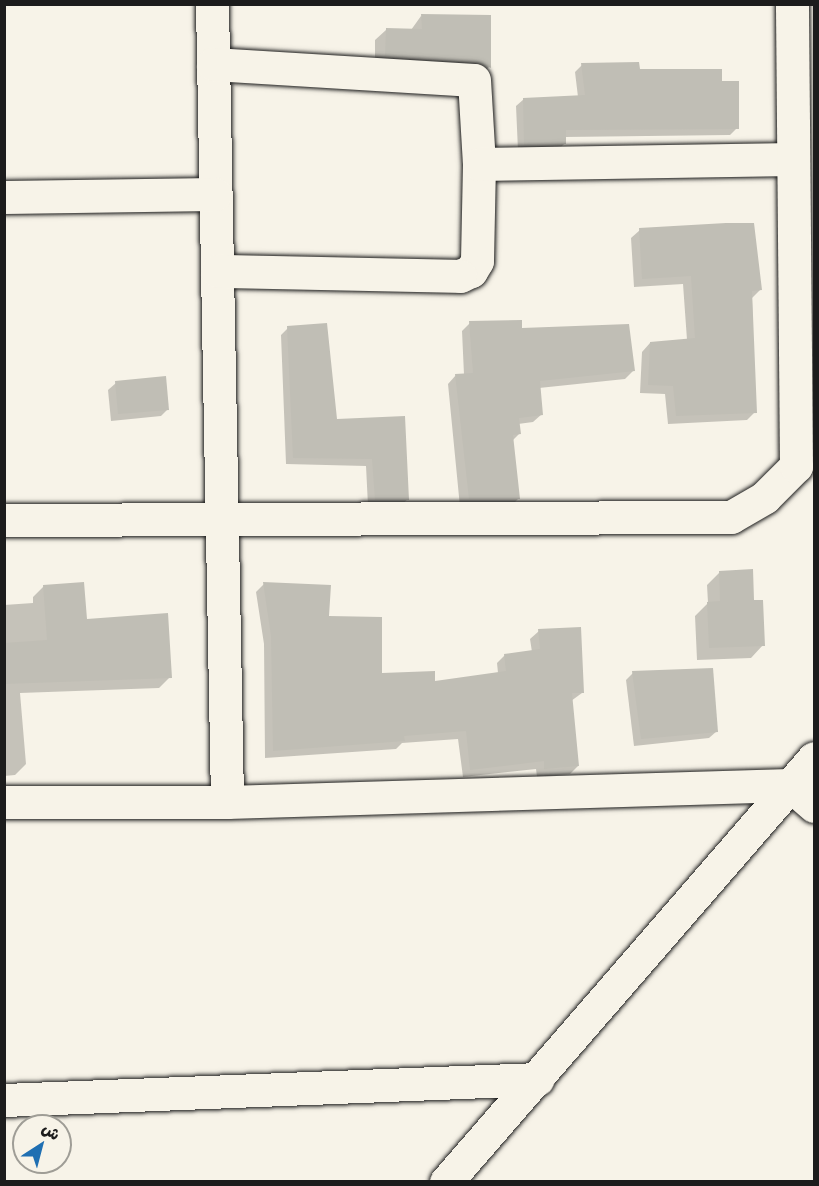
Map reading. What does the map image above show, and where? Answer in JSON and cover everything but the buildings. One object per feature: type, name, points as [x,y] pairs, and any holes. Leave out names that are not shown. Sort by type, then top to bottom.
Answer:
[{"type":"street","points":[[212,4],[227,802]]},
{"type":"street","points":[[4,520],[223,517],[731,517],[765,497],[796,466],[804,239],[793,159],[792,4]]},
{"type":"street","points":[[213,64],[474,80],[479,164],[477,261],[471,271],[460,276],[217,271]]},
{"type":"street","points":[[479,164],[793,159]]},
{"type":"street","points":[[4,197],[215,194]]},
{"type":"street","points":[[446,1182],[538,1079],[814,758]]},
{"type":"street","points":[[4,802],[227,802],[790,785],[814,806]]},
{"type":"street","points":[[4,1100],[538,1079]]}]
